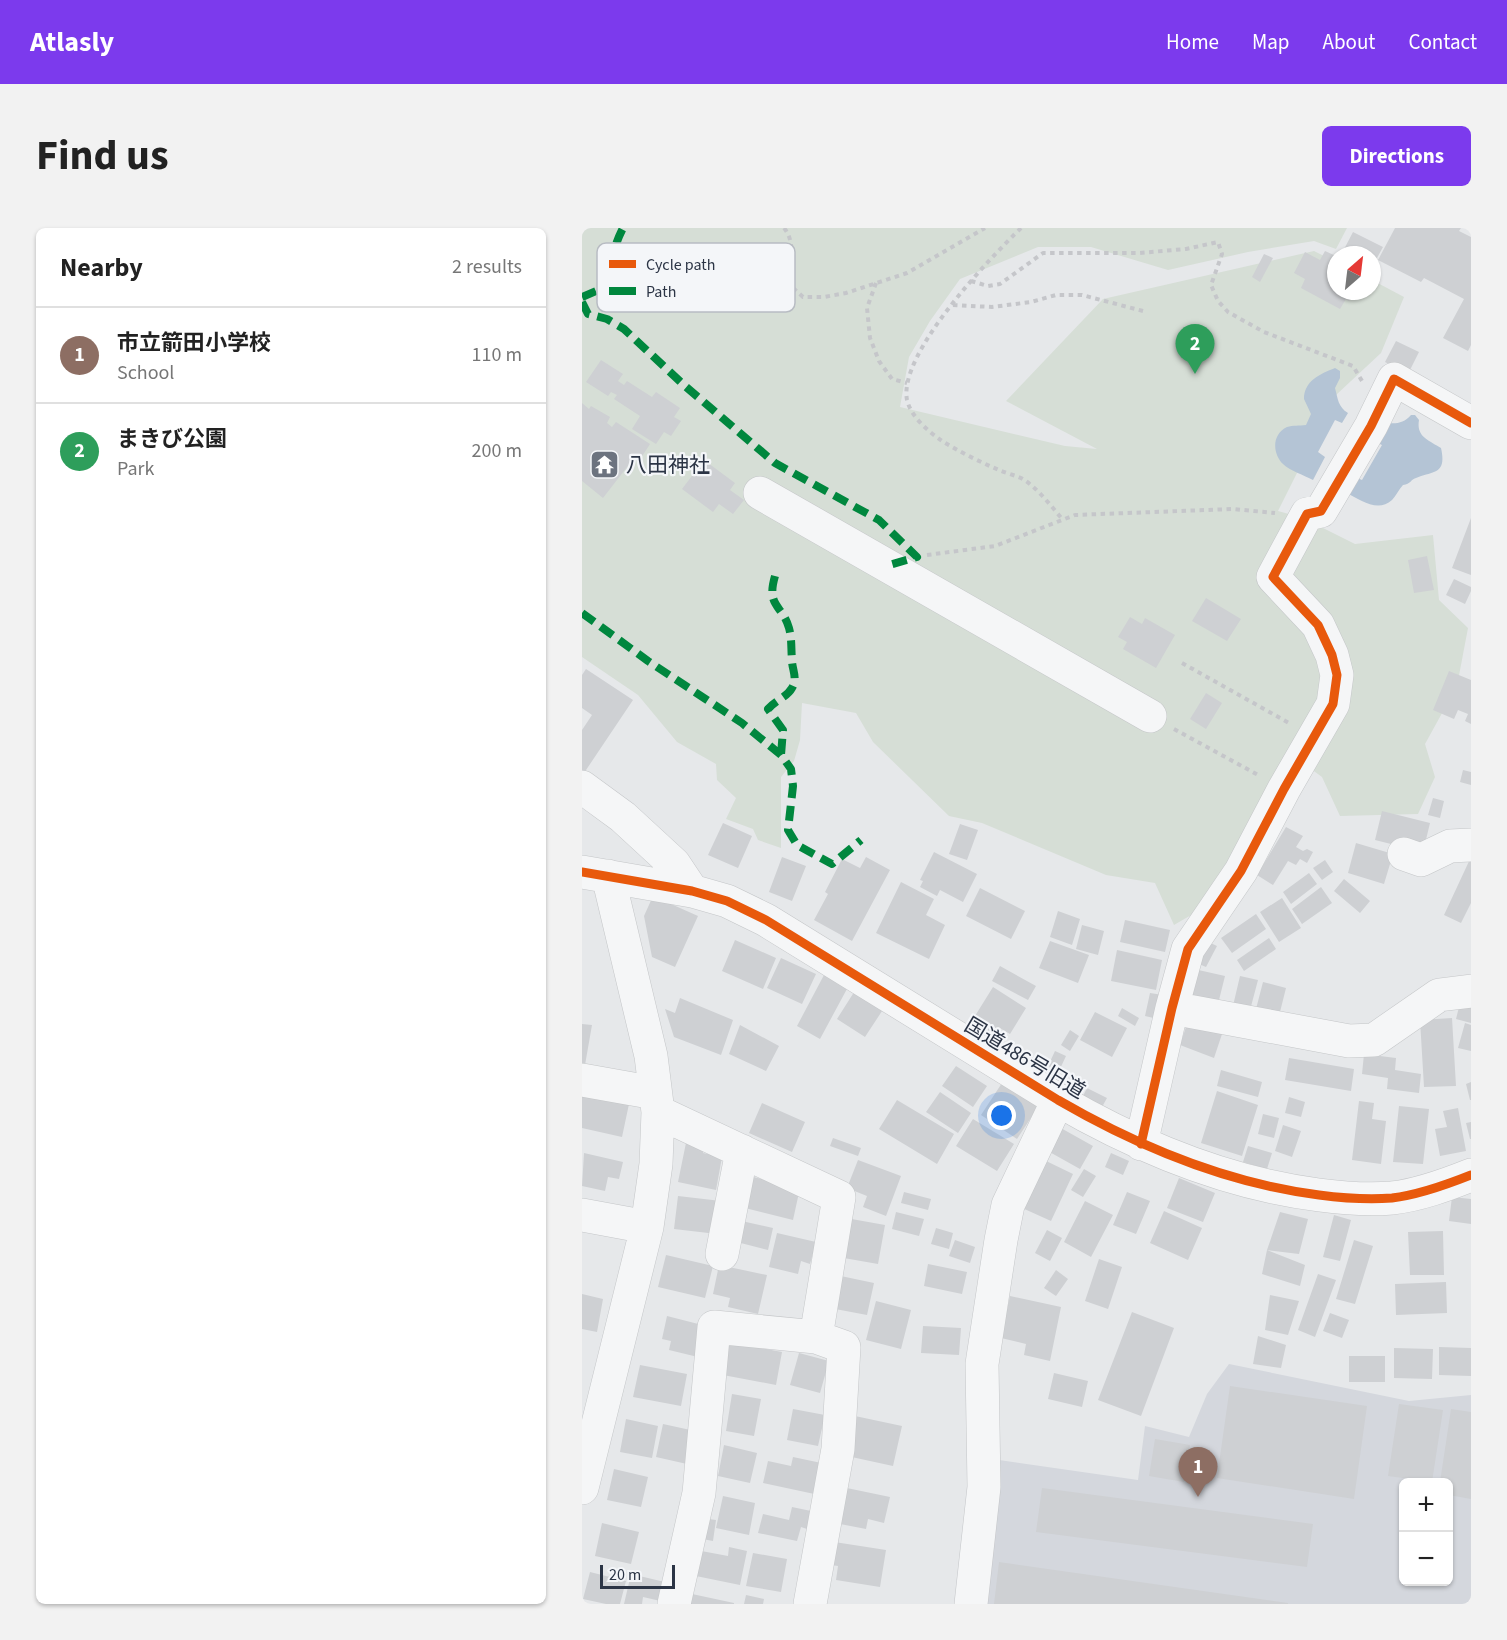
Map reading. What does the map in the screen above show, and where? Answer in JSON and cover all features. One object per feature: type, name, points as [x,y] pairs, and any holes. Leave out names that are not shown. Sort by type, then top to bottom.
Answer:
[{"type":"street","points":[[1141,1144],[1188,949],[1241,871],[1284,789],[1333,704],[1337,675],[1332,655],[1318,625],[1273,577],[1307,514],[1321,511],[1371,426],[1394,379],[1471,423]]},
{"type":"street","points":[[760,493],[1150,716]]},
{"type":"street","points":[[582,787],[623,817],[674,864],[692,891]]},
{"type":"street","points":[[1404,854],[1421,860],[1450,846],[1471,845]]},
{"type":"street","points":[[582,1488],[647,1227],[656,1164],[656,1103],[651,1056],[595,874]]},
{"type":"street","name":"国道486号旧道","points":[[595,874],[692,891],[727,901],[766,920],[1058,1100],[1141,1144],[1186,1162],[1291,1191],[1342,1198],[1392,1198],[1442,1187],[1471,1175]]},
{"type":"street","points":[[1172,1008],[1349,1041],[1374,1040],[1439,995],[1471,991]]},
{"type":"street","points":[[582,1080],[656,1103],[742,1151],[839,1197],[816,1336]]},
{"type":"street","points":[[971,1604],[984,1487],[982,1364],[1001,1240],[1008,1205],[1058,1100]]},
{"type":"street","points":[[722,1254],[742,1151]]},
{"type":"street","points":[[582,1215],[647,1227]]},
{"type":"street","points":[[674,1604],[699,1493],[714,1327],[816,1336],[844,1347],[838,1449],[810,1604]]},
{"type":"path","points":[[784,228],[789,233],[791,243]]},
{"type":"path","points":[[795,290],[803,297],[824,297],[846,293],[907,273],[985,228]]},
{"type":"path","points":[[1021,228],[971,281],[932,332],[915,360],[907,383],[908,401],[919,422],[941,440],[979,461],[1022,478],[1063,520]]},
{"type":"path","points":[[971,281],[988,286],[1000,284],[1043,253],[1139,254],[1186,249],[1218,242],[1222,254],[1211,285],[1218,301],[1228,312],[1264,332],[1353,366],[1370,397],[1381,404]]},
{"type":"path","points":[[876,282],[867,308],[870,338],[879,361],[892,379],[907,383]]},
{"type":"path","points":[[952,305],[992,307],[1031,302],[1056,295],[1082,295],[1143,311]]},
{"type":"path","points":[[917,557],[995,546],[1075,515],[1233,509],[1307,514]]},
{"type":"path","points":[[1182,663],[1314,737]]},
{"type":"path","points":[[1150,716],[1284,789]]},
{"type":"shaded area","points":[[582,228],[1347,228],[1338,246],[1328,246],[1314,241],[1248,252],[1168,270],[1091,247],[1038,247],[960,279],[930,321],[909,357],[900,407],[1065,446],[1097,449],[1006,401],[1103,299],[1314,251],[1327,258],[1327,300],[1381,300],[1381,285],[1404,297],[1381,353],[1336,395],[1278,511],[1303,518],[1355,544],[1433,535],[1439,600],[1468,628],[1457,686],[1425,744],[1435,777],[1418,814],[1340,816],[1322,777],[1292,755],[1198,911],[1174,925],[1155,883],[1106,875],[982,823],[949,816],[873,742],[856,713],[802,703],[800,740],[794,761],[781,777],[781,848],[758,840],[753,829],[726,819],[736,798],[717,780],[716,764],[677,742],[638,695],[582,657]]},
{"type":"shaded area","points":[[1229,1364],[1409,1401],[1471,1395],[1471,1604],[980,1604],[992,1459],[1138,1480],[1145,1426],[1189,1437],[1207,1394]]},
{"type":"water","points":[[1335,368],[1340,371],[1340,378],[1335,388],[1338,399],[1342,408],[1348,413],[1342,423],[1335,420],[1318,452],[1325,457],[1313,480],[1283,464],[1277,455],[1275,444],[1282,430],[1287,427],[1306,425],[1311,414],[1304,399],[1307,387],[1319,376]]},
{"type":"water","points":[[1411,415],[1415,415],[1419,420],[1421,434],[1441,448],[1440,468],[1403,485],[1387,504],[1369,504],[1347,493],[1355,477],[1362,480],[1382,445],[1376,442],[1387,423],[1406,420]]},
{"type":"building","points":[[1395,228],[1461,228],[1459,231],[1471,237],[1471,345],[1468,351],[1443,338],[1464,299],[1424,278],[1421,282],[1381,262],[1381,254]]},
{"type":"building","points":[[1353,232],[1381,246],[1346,246]]},
{"type":"building","points":[[1325,251],[1327,252],[1327,300],[1345,300],[1340,309],[1301,288],[1305,279],[1294,273],[1305,252],[1320,260]]},
{"type":"building","points":[[1264,254],[1273,258],[1260,282],[1252,277]]},
{"type":"building","points":[[1396,341],[1419,352],[1408,374],[1385,362]]},
{"type":"building","points":[[601,360],[623,374],[618,381],[624,385],[627,381],[652,397],[656,392],[680,408],[674,417],[681,421],[671,436],[664,432],[656,444],[632,429],[640,416],[614,399],[617,395],[611,392],[608,396],[586,382]]},
{"type":"building","name":"八田神社","points":[[582,403],[589,409],[591,406],[610,417],[607,423],[612,427],[616,422],[650,444],[639,461],[634,458],[603,498],[582,481]]},
{"type":"building","points":[[704,460],[735,483],[730,490],[744,500],[733,514],[719,504],[713,512],[682,489]]},
{"type":"building","points":[[1471,518],[1471,575],[1452,568]]},
{"type":"building","points":[[1427,556],[1434,590],[1414,593],[1408,560]]},
{"type":"building","points":[[1454,579],[1471,587],[1465,604],[1446,595]]},
{"type":"building","points":[[1206,598],[1241,619],[1227,641],[1192,621]]},
{"type":"building","points":[[1130,617],[1142,624],[1145,618],[1175,635],[1156,668],[1123,649],[1127,642],[1118,637]]},
{"type":"building","points":[[586,669],[633,700],[582,776],[582,730],[592,715],[582,708],[582,675]]},
{"type":"building","points":[[1449,671],[1471,680],[1471,724],[1465,721],[1468,714],[1458,710],[1454,719],[1433,710]]},
{"type":"building","points":[[1206,693],[1222,703],[1206,729],[1190,719]]},
{"type":"building","points":[[1463,770],[1471,772],[1471,785],[1460,782]]},
{"type":"building","points":[[1433,798],[1444,801],[1440,818],[1428,815]]},
{"type":"building","points":[[1382,811],[1430,823],[1423,852],[1375,840]]},
{"type":"building","points":[[723,823],[752,836],[738,868],[708,855]]},
{"type":"building","points":[[960,824],[978,830],[967,860],[949,854]]},
{"type":"building","points":[[1286,827],[1303,836],[1296,847],[1303,851],[1307,849],[1313,852],[1307,863],[1300,859],[1296,865],[1288,861],[1273,885],[1257,875]]},
{"type":"building","points":[[1356,843],[1393,854],[1384,884],[1348,873]]},
{"type":"building","points":[[934,852],[977,874],[963,902],[940,890],[937,896],[920,887],[923,881],[920,880]]},
{"type":"building","points":[[782,857],[806,866],[792,901],[769,892]]},
{"type":"building","points":[[866,857],[890,870],[852,941],[814,920],[828,894],[825,892],[842,859],[860,868]]},
{"type":"building","points":[[1471,857],[1471,903],[1461,923],[1444,915]]},
{"type":"building","points":[[1325,860],[1333,872],[1322,880],[1313,868]]},
{"type":"building","points":[[1309,873],[1317,884],[1291,904],[1283,892]]},
{"type":"building","points":[[1344,879],[1370,901],[1360,913],[1334,891]]},
{"type":"building","points":[[901,882],[934,899],[926,915],[945,925],[929,959],[876,933]]},
{"type":"building","points":[[1321,887],[1332,903],[1302,924],[1292,909]]},
{"type":"building","points":[[980,888],[1025,911],[1011,939],[966,916]]},
{"type":"building","points":[[653,896],[698,916],[675,967],[652,957],[644,916]]},
{"type":"building","points":[[1282,898],[1301,928],[1279,942],[1260,912]]},
{"type":"building","points":[[1058,911],[1080,919],[1072,945],[1050,937]]},
{"type":"building","points":[[1256,914],[1266,929],[1232,953],[1221,938]]},
{"type":"building","points":[[1125,920],[1170,930],[1165,952],[1120,942]]},
{"type":"building","points":[[1082,925],[1104,931],[1098,955],[1076,949]]},
{"type":"building","points":[[1269,938],[1276,949],[1244,971],[1237,960]]},
{"type":"building","points":[[1202,939],[1217,946],[1206,967],[1192,961]]},
{"type":"building","points":[[735,940],[776,958],[763,989],[722,971]]},
{"type":"building","points":[[1050,941],[1089,955],[1078,983],[1039,968]]},
{"type":"building","points":[[1117,950],[1162,960],[1156,990],[1111,981]]},
{"type":"building","points":[[781,958],[816,974],[802,1004],[767,988]]},
{"type":"building","points":[[1000,966],[1036,986],[1028,1000],[992,981]]},
{"type":"building","points":[[1194,969],[1225,976],[1217,1008],[1186,1000]]},
{"type":"building","points":[[824,975],[848,987],[820,1039],[797,1026]]},
{"type":"building","points":[[1240,976],[1258,980],[1249,1014],[1232,1010]]},
{"type":"building","points":[[1263,982],[1286,988],[1279,1016],[1256,1009]]},
{"type":"building","points":[[993,987],[1026,1008],[1010,1034],[998,1027],[992,1037],[970,1024]]},
{"type":"building","points":[[856,989],[884,1008],[865,1037],[837,1019]]},
{"type":"building","points":[[1150,993],[1163,995],[1158,1019],[1145,1016]]},
{"type":"building","points":[[680,998],[733,1020],[721,1055],[674,1037],[665,1009],[675,1013]]},
{"type":"building","points":[[1461,999],[1471,1002],[1471,1023],[1456,1019]]},
{"type":"building","points":[[1122,1008],[1139,1018],[1135,1026],[1118,1016]]},
{"type":"building","points":[[1095,1012],[1127,1028],[1112,1057],[1080,1040]]},
{"type":"building","points":[[1189,1018],[1223,1031],[1214,1058],[1180,1045]]},
{"type":"building","points":[[1452,1018],[1456,1086],[1424,1087],[1420,1020]]},
{"type":"building","points":[[1465,1023],[1471,1025],[1471,1051],[1458,1048]]},
{"type":"building","points":[[582,1024],[592,1025],[585,1065],[582,1064]]},
{"type":"building","points":[[740,1025],[779,1046],[766,1071],[729,1054]]},
{"type":"building","points":[[1070,1030],[1079,1036],[1070,1051],[1061,1045]]},
{"type":"building","points":[[1055,1051],[1066,1056],[1059,1071],[1048,1066]]},
{"type":"building","points":[[1364,1054],[1396,1058],[1395,1070],[1421,1074],[1419,1093],[1387,1089],[1388,1078],[1362,1074]]},
{"type":"building","points":[[1289,1058],[1354,1069],[1351,1091],[1285,1080]]},
{"type":"building","points":[[956,1066],[987,1086],[973,1107],[942,1086]]},
{"type":"building","points":[[1221,1070],[1262,1082],[1258,1097],[1217,1086]]},
{"type":"building","points":[[1471,1082],[1471,1100],[1470,1100],[1466,1084]]},
{"type":"building","points":[[1002,1083],[1038,1107],[1017,1139],[981,1115]]},
{"type":"building","points":[[1087,1088],[1107,1098],[1102,1107],[1082,1098]]},
{"type":"building","points":[[1217,1091],[1258,1105],[1242,1156],[1201,1143]]},
{"type":"building","points":[[940,1092],[971,1113],[958,1133],[926,1112]]},
{"type":"building","points":[[582,1094],[629,1104],[622,1137],[582,1128]]},
{"type":"building","points":[[1289,1097],[1305,1102],[1301,1117],[1285,1113]]},
{"type":"building","points":[[897,1100],[954,1134],[937,1164],[879,1129]]},
{"type":"building","points":[[1359,1101],[1374,1103],[1372,1119],[1386,1121],[1381,1164],[1352,1160]]},
{"type":"building","points":[[762,1103],[805,1122],[792,1152],[749,1133]]},
{"type":"building","points":[[1399,1106],[1429,1109],[1423,1164],[1393,1162]]},
{"type":"building","points":[[1458,1108],[1466,1151],[1440,1156],[1435,1129],[1447,1127],[1443,1111]]},
{"type":"building","points":[[1263,1114],[1279,1118],[1274,1138],[1258,1134]]},
{"type":"building","points":[[973,1119],[1014,1144],[997,1171],[956,1146]]},
{"type":"building","points":[[1471,1122],[1471,1139],[1470,1139],[1466,1123]]},
{"type":"building","points":[[1283,1125],[1301,1131],[1292,1157],[1275,1151]]},
{"type":"building","points":[[1059,1127],[1093,1146],[1080,1169],[1046,1150]]},
{"type":"building","points":[[687,1138],[705,1141],[703,1153],[722,1157],[716,1190],[678,1182]]},
{"type":"building","points":[[833,1138],[861,1148],[858,1156],[830,1146]]},
{"type":"building","points":[[1248,1146],[1272,1153],[1267,1169],[1243,1162]]},
{"type":"building","points":[[584,1153],[623,1162],[619,1179],[608,1177],[605,1191],[582,1186]]},
{"type":"building","points":[[1111,1153],[1129,1161],[1123,1175],[1105,1167]]},
{"type":"building","points":[[1042,1159],[1073,1174],[1051,1221],[1020,1207]]},
{"type":"building","points":[[858,1160],[901,1176],[886,1216],[863,1207],[867,1196],[847,1188]]},
{"type":"building","points":[[1084,1169],[1096,1176],[1083,1197],[1071,1190]]},
{"type":"building","points":[[749,1176],[800,1188],[793,1220],[741,1207]]},
{"type":"building","points":[[1179,1178],[1215,1193],[1203,1222],[1167,1208]]},
{"type":"building","points":[[904,1192],[931,1199],[928,1210],[901,1203]]},
{"type":"building","points":[[1127,1192],[1150,1201],[1136,1234],[1113,1225]]},
{"type":"building","points":[[678,1196],[721,1201],[717,1234],[674,1229]]},
{"type":"building","points":[[1452,1197],[1471,1199],[1471,1224],[1449,1221]]},
{"type":"building","points":[[1085,1201],[1113,1215],[1091,1257],[1064,1242]]},
{"type":"building","points":[[1164,1211],[1202,1228],[1188,1260],[1150,1243]]},
{"type":"building","points":[[896,1212],[924,1219],[919,1236],[892,1229]]},
{"type":"building","points":[[1280,1212],[1308,1219],[1299,1254],[1267,1250]]},
{"type":"building","points":[[1334,1215],[1351,1220],[1340,1261],[1323,1257]]},
{"type":"building","points":[[846,1218],[885,1225],[878,1264],[838,1257]]},
{"type":"building","points":[[737,1220],[773,1228],[768,1250],[733,1241]]},
{"type":"building","points":[[936,1228],[953,1233],[949,1249],[931,1244]]},
{"type":"building","points":[[1047,1230],[1062,1238],[1050,1261],[1035,1253]]},
{"type":"building","points":[[1443,1231],[1444,1275],[1410,1275],[1408,1232]]},
{"type":"building","points":[[777,1233],[816,1242],[810,1264],[801,1261],[798,1274],[769,1267]]},
{"type":"building","points":[[955,1240],[975,1247],[970,1263],[949,1256]]},
{"type":"building","points":[[1354,1240],[1373,1246],[1355,1304],[1336,1299]]},
{"type":"building","points":[[1267,1250],[1305,1265],[1300,1286],[1262,1274]]},
{"type":"building","points":[[666,1255],[713,1266],[705,1298],[658,1287]]},
{"type":"building","points":[[1099,1259],[1122,1267],[1108,1309],[1085,1301]]},
{"type":"building","points":[[928,1264],[967,1272],[962,1294],[924,1286]]},
{"type":"building","points":[[719,1265],[767,1275],[758,1314],[728,1307],[730,1298],[713,1294]]},
{"type":"building","points":[[1056,1270],[1068,1279],[1056,1296],[1044,1288]]},
{"type":"building","points":[[1318,1274],[1336,1280],[1315,1337],[1298,1330]]},
{"type":"building","points":[[836,1275],[874,1283],[867,1315],[830,1308]]},
{"type":"building","points":[[1446,1282],[1447,1313],[1396,1315],[1395,1284]]},
{"type":"building","points":[[582,1294],[603,1299],[597,1332],[582,1329]]},
{"type":"building","points":[[1270,1295],[1299,1301],[1288,1335],[1265,1330]]},
{"type":"building","points":[[1010,1296],[1061,1307],[1050,1361],[1024,1355],[1026,1344],[1001,1338]]},
{"type":"building","points":[[876,1301],[911,1310],[901,1349],[866,1340]]},
{"type":"building","points":[[1132,1312],[1174,1328],[1141,1416],[1098,1400]]},
{"type":"building","points":[[1330,1313],[1349,1320],[1342,1338],[1323,1331]]},
{"type":"building","points":[[667,1316],[710,1327],[702,1358],[669,1350],[671,1341],[662,1339]]},
{"type":"building","points":[[923,1326],[961,1328],[959,1355],[921,1353]]},
{"type":"building","points":[[1258,1336],[1286,1345],[1281,1368],[1253,1364]]},
{"type":"building","points":[[729,1342],[782,1352],[776,1385],[723,1375]]},
{"type":"building","points":[[1439,1347],[1471,1348],[1471,1376],[1439,1375]]},
{"type":"building","points":[[1394,1348],[1433,1349],[1432,1379],[1394,1378]]},
{"type":"building","points":[[799,1353],[829,1361],[820,1393],[790,1385]]},
{"type":"building","points":[[1349,1356],[1385,1356],[1385,1382],[1349,1382]]},
{"type":"building","points":[[640,1365],[687,1374],[681,1406],[633,1397]]},
{"type":"building","points":[[1054,1373],[1088,1381],[1082,1407],[1048,1399]]},
{"type":"building","points":[[1230,1386],[1367,1406],[1354,1499],[1217,1478]]},
{"type":"building","points":[[732,1394],[761,1399],[754,1436],[726,1431]]},
{"type":"building","points":[[1399,1404],[1443,1410],[1433,1478],[1388,1476]]},
{"type":"building","points":[[793,1409],[825,1415],[818,1446],[787,1440]]},
{"type":"building","points":[[1451,1409],[1471,1412],[1471,1499],[1453,1496],[1453,1478],[1441,1478]]},
{"type":"building","points":[[855,1416],[902,1426],[893,1466],[847,1456]]},
{"type":"building","points":[[626,1419],[658,1426],[652,1458],[620,1452]]},
{"type":"building","points":[[663,1424],[695,1431],[687,1464],[656,1457]]},
{"type":"building","points":[[1155,1439],[1190,1445],[1184,1482],[1149,1476]]},
{"type":"building","points":[[724,1445],[757,1453],[750,1483],[718,1476]]},
{"type":"building","points":[[793,1457],[826,1464],[819,1495],[763,1483],[768,1461],[791,1466]]},
{"type":"building","points":[[614,1469],[648,1477],[641,1507],[607,1500]]},
{"type":"building","points":[[842,1487],[890,1497],[884,1523],[868,1519],[866,1529],[835,1523]]},
{"type":"building","points":[[1042,1488],[1313,1524],[1307,1567],[1036,1532]]},
{"type":"building","points":[[723,1496],[755,1503],[749,1535],[716,1528]]},
{"type":"building","points":[[792,1507],[811,1511],[807,1529],[801,1527],[797,1541],[758,1533],[763,1514],[789,1520]]},
{"type":"building","points":[[701,1518],[716,1520],[713,1541],[697,1538]]},
{"type":"building","points":[[602,1523],[639,1532],[631,1564],[595,1556]]},
{"type":"building","points":[[828,1541],[886,1550],[880,1587],[836,1580],[838,1566],[825,1564]]},
{"type":"building","points":[[729,1547],[747,1551],[740,1585],[691,1575],[696,1550],[728,1556]]},
{"type":"building","points":[[753,1553],[787,1559],[781,1592],[746,1586]]},
{"type":"building","points":[[999,1562],[1288,1603],[1288,1604],[994,1604]]},
{"type":"building","points":[[590,1572],[626,1581],[620,1604],[606,1604],[583,1599]]},
{"type":"building","points":[[631,1574],[669,1583],[665,1602],[643,1597],[642,1604],[624,1604]]},
{"type":"building","points":[[692,1594],[734,1603],[734,1604],[690,1604]]},
{"type":"building","points":[[746,1595],[764,1599],[763,1604],[744,1604]]},
{"type":"marked path","points":[[617,243],[623,228]]},
{"type":"marked path","points":[[582,297],[597,291]]},
{"type":"marked path","points":[[582,302],[588,314],[607,319],[624,329],[685,386],[775,463],[879,520],[917,557],[889,565]]},
{"type":"marked path","points":[[775,576],[772,594],[789,628],[795,677],[790,691],[768,709],[783,730],[781,755]]},
{"type":"marked path","points":[[582,613],[648,661],[742,723],[781,755],[791,769],[793,786],[788,830],[797,845],[832,864],[861,840]]},
{"type":"cycle path","points":[[1141,1144],[1188,949],[1241,871],[1284,789],[1333,704],[1337,675],[1332,655],[1318,625],[1273,577],[1307,514],[1321,511],[1371,426],[1394,379],[1471,423]]},
{"type":"cycle path","points":[[582,872],[692,891],[727,901],[766,920],[1058,1100],[1151,1148],[1216,1172],[1284,1189],[1364,1199],[1412,1195],[1471,1175]]},
{"type":"place","name":"まきび公園","points":[[1195,374]]},
{"type":"place","name":"八田神社","points":[[605,465]]},
{"type":"place","name":"市立箭田小学校","points":[[1198,1497]]}]
